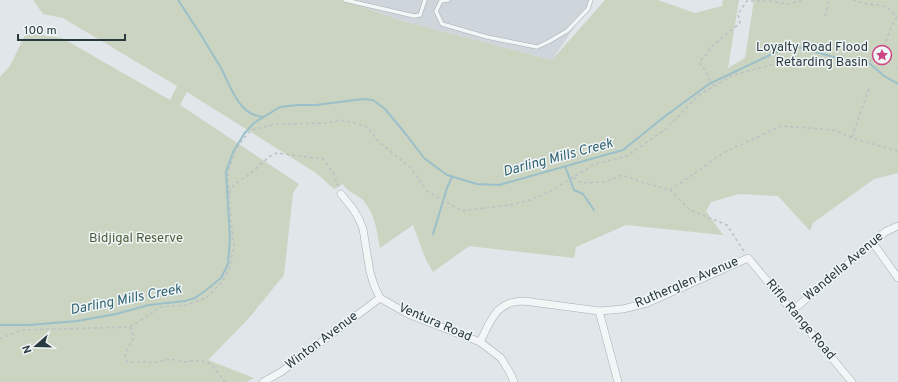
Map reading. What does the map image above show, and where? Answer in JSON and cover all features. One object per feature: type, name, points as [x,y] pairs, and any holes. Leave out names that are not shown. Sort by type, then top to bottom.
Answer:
[{"type":"street","points":[[341,194],[355,211],[361,222],[370,272],[380,298]]},
{"type":"street","name":"Wandella Avenue","points":[[792,311],[886,232],[898,226]]},
{"type":"street","points":[[873,243],[898,278]]},
{"type":"street","name":"Rutherglen Avenue","points":[[480,342],[497,311],[501,307],[512,302],[524,301],[599,311],[623,309],[647,303],[748,258]]},
{"type":"street","name":"Rifle Range Road","points":[[748,258],[852,382]]},
{"type":"street","name":"Ventura Road","points":[[380,298],[408,314],[480,342],[501,358],[514,382]]},
{"type":"street","name":"Winton Avenue","points":[[263,382],[281,372],[380,298]]},
{"type":"street","points":[[599,311],[618,382]]},
{"type":"lane","points":[[345,0],[417,16],[420,14],[425,0]]},
{"type":"lane","points":[[448,0],[441,2],[436,11],[442,24],[487,37],[537,46],[567,32],[588,10],[591,0]]},
{"type":"path","points":[[713,86],[699,62],[712,46],[740,23],[738,14],[747,1],[769,1],[789,4],[804,0]]},
{"type":"path","points":[[825,16],[829,0]]},
{"type":"path","points":[[853,0],[867,4],[881,5],[891,10],[897,16],[893,22],[882,53]]},
{"type":"path","points":[[0,339],[21,330],[130,328],[161,307],[188,305],[206,298],[221,283],[229,270],[234,246],[228,174],[234,154],[240,142],[251,130],[277,124],[328,123],[340,120],[368,127],[379,142],[411,168],[427,191],[462,211],[510,205],[530,200],[549,192],[595,164],[627,156],[666,129],[698,95],[733,75],[791,61],[818,61],[864,66],[872,60]]},
{"type":"path","points":[[852,138],[869,88]]},
{"type":"path","points":[[670,190],[723,153],[781,126],[834,130],[852,138],[898,151]]},
{"type":"path","points":[[229,194],[231,188],[235,184],[250,174],[270,156],[277,153],[323,159],[334,174],[341,194]]},
{"type":"path","points":[[574,177],[581,183],[604,182],[622,175],[670,190],[690,210],[727,225],[748,258]]},
{"type":"path","points":[[130,328],[134,337],[125,354],[127,362],[154,363],[170,359],[184,362],[202,361],[211,364],[225,382]]},
{"type":"shaded area","points":[[343,0],[593,0],[552,60],[402,21]]},
{"type":"green space","name":"Bidjigal Reserve","points":[[33,0],[343,0],[402,21],[552,60],[605,0],[658,0],[695,13],[722,6],[723,0],[739,0],[728,68],[745,58],[754,0],[898,0],[898,173],[874,179],[813,223],[810,231],[778,196],[739,194],[711,202],[706,211],[723,235],[626,225],[576,247],[574,258],[469,246],[433,272],[426,260],[413,225],[380,248],[373,217],[363,200],[348,190],[343,184],[334,189],[316,173],[187,92],[180,105],[299,184],[293,193],[284,275],[249,318],[208,360],[254,378],[246,382],[0,382],[0,77],[10,66],[26,33],[62,38],[170,100],[177,86],[63,18],[43,14]]},
{"type":"waterway","points":[[178,0],[216,59],[239,102],[249,112],[263,117]]},
{"type":"waterway","name":"Darling Mills Creek","points":[[0,325],[29,325],[77,321],[116,314],[149,305],[185,301],[195,298],[205,291],[221,278],[228,264],[230,239],[226,172],[233,152],[244,134],[254,123],[280,107],[316,105],[363,99],[373,100],[385,109],[424,158],[447,175],[477,184],[499,185],[623,150],[664,117],[709,84],[791,45],[841,59],[868,62],[884,76],[898,84]]},
{"type":"waterway","points":[[565,166],[574,190],[583,194],[594,210]]},
{"type":"waterway","points":[[433,234],[447,188],[452,177]]},
{"type":"place","name":"Loyalty Road Flood Retarding Basin","points":[[882,55]]}]
